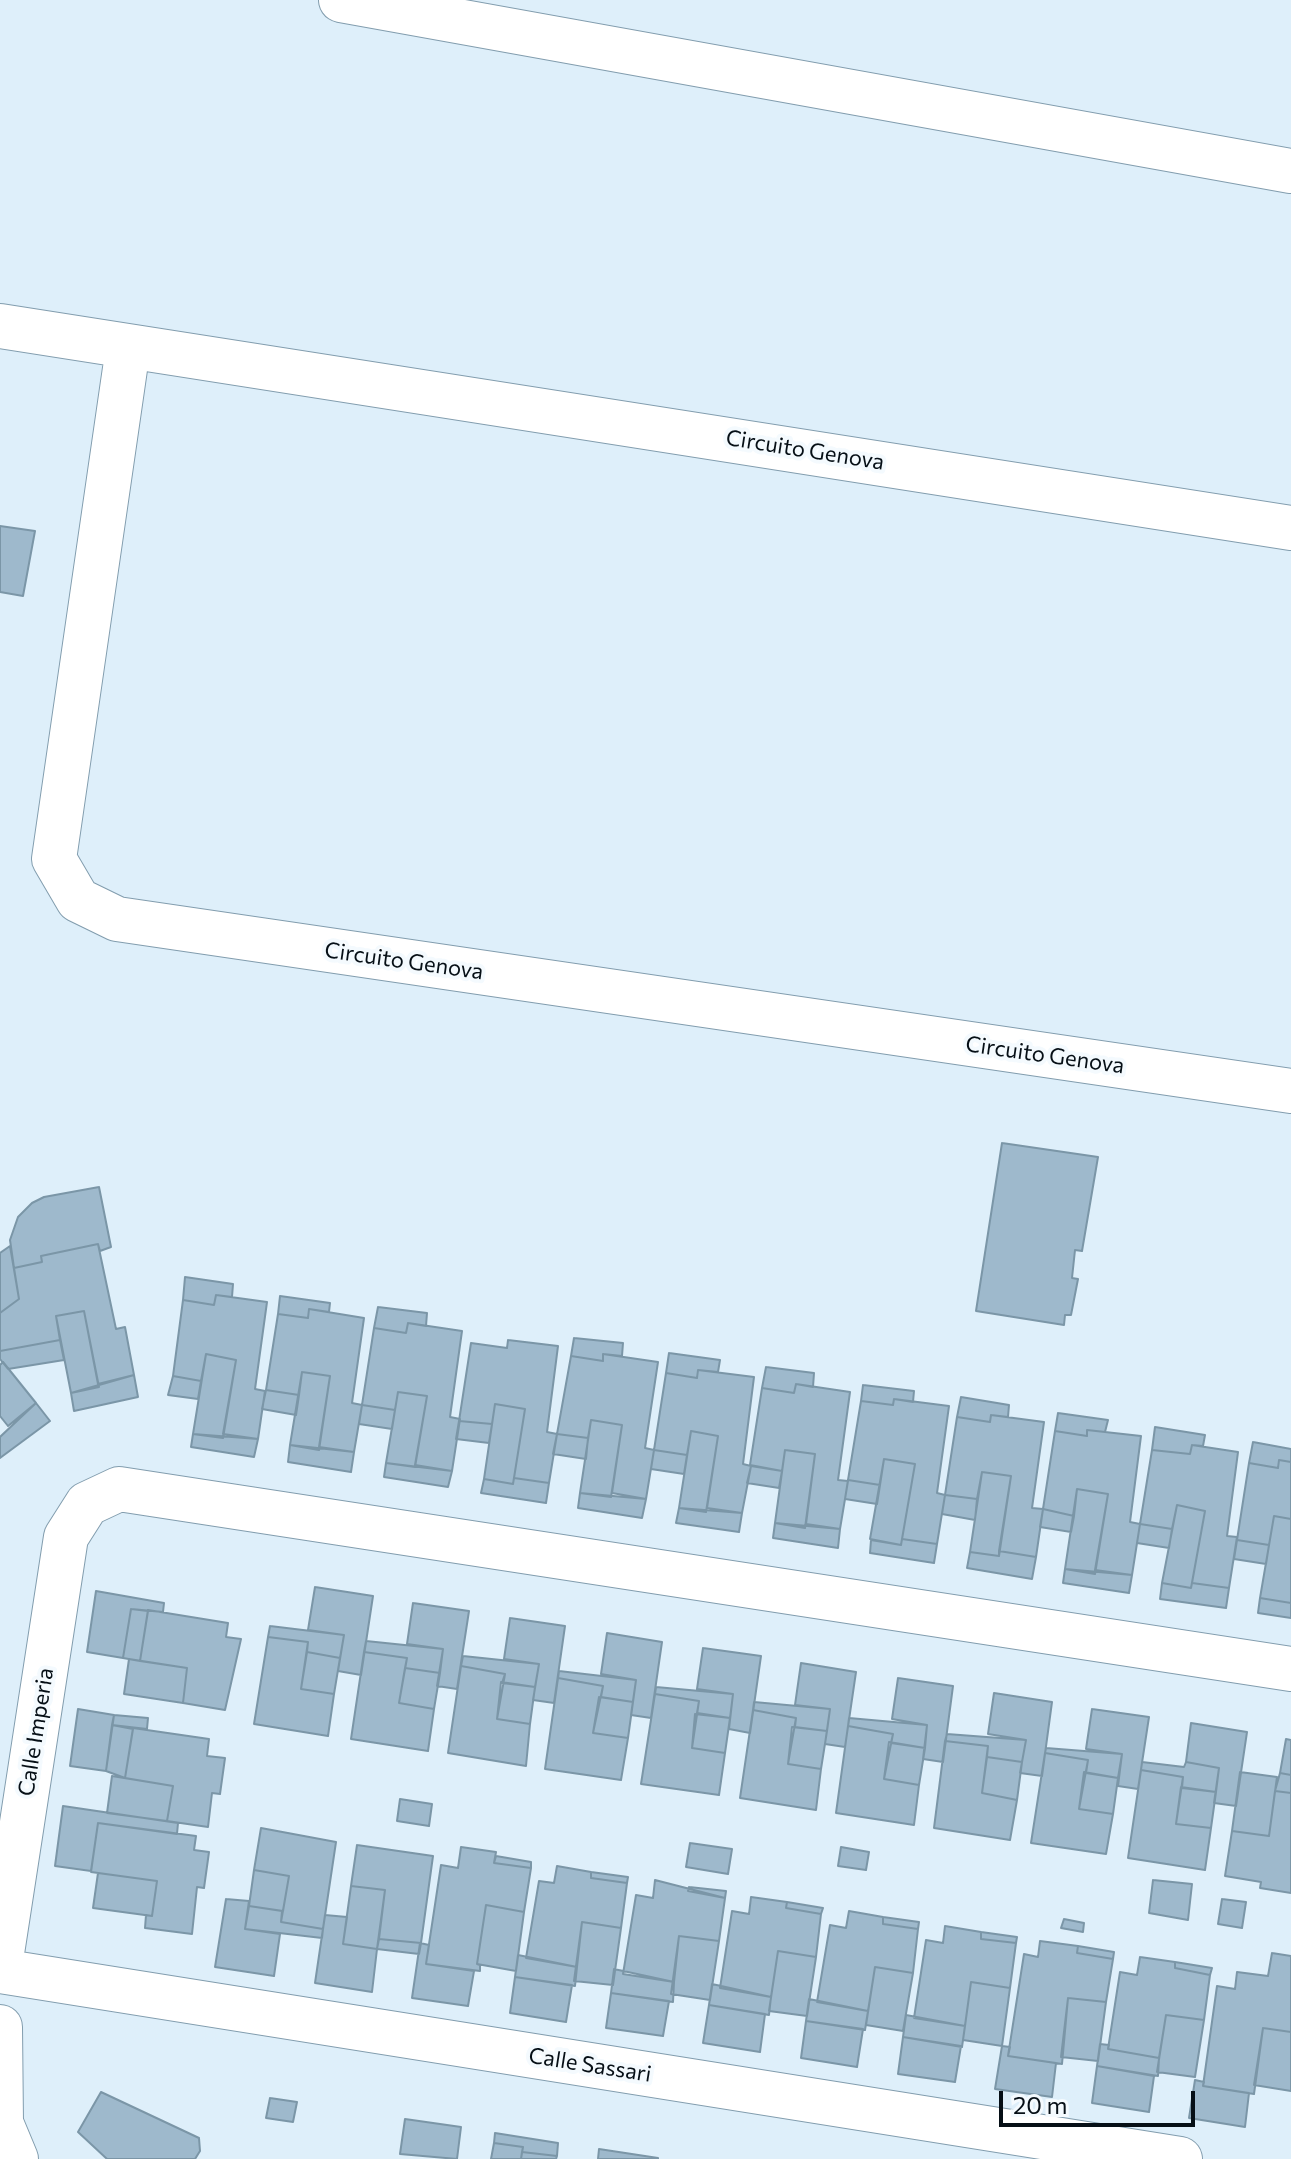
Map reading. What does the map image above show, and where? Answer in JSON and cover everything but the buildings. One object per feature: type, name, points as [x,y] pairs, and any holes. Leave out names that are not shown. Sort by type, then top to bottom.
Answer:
[{"type":"street","points":[[341,0],[1291,171]]},
{"type":"street","name":"Circuito Genova","points":[[0,326],[815,451],[1291,528]]},
{"type":"street","name":"Circuito Genova","points":[[128,348],[54,859],[78,900],[117,919],[1291,1091]]},
{"type":"street","name":"Calle Imperia","points":[[0,1968],[66,1537],[87,1504],[119,1489],[1291,1669]]},
{"type":"street","name":"Calle Sassari","points":[[0,1968],[1180,2159]]},
{"type":"street","points":[[0,2027],[1,2123],[16,2159]]}]
